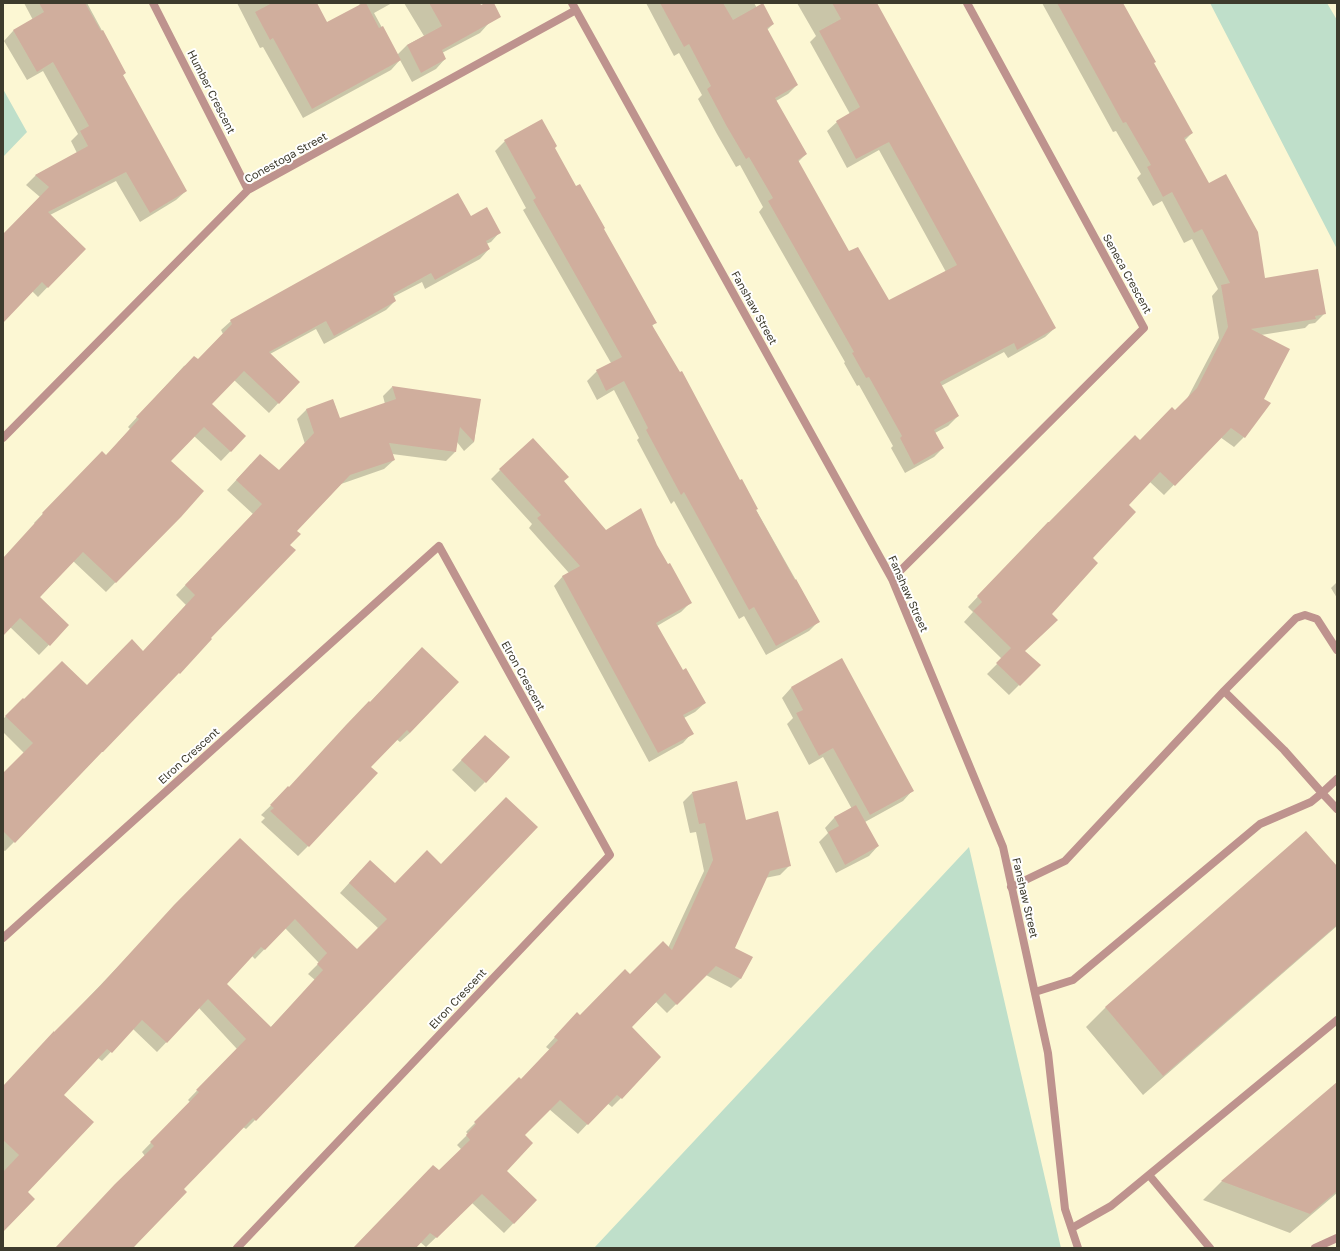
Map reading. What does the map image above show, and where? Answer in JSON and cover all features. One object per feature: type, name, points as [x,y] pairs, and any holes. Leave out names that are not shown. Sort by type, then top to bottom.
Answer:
[{"type":"street","name":"Humber Crescent","points":[[153,3],[248,190]]},
{"type":"street","name":"Seneca Crescent","points":[[892,579],[1144,328],[967,3]]},
{"type":"street","name":"Conestoga Street","points":[[3,438],[248,190],[574,6]]},
{"type":"street","name":"Fanshaw Street","points":[[574,6],[892,579],[1002,847],[1048,1053],[1065,1209],[1078,1248]]},
{"type":"street","name":"Elron Crescent","points":[[3,938],[438,546],[610,855],[237,1248]]},
{"type":"street","points":[[1011,886],[1064,862],[1224,691],[1296,618],[1305,615],[1317,619],[1337,650]]},
{"type":"street","points":[[1224,691],[1284,750],[1337,809]]},
{"type":"street","points":[[1035,992],[1073,980],[1260,824],[1311,802],[1337,779]]},
{"type":"street","points":[[1072,1228],[1111,1206],[1337,1020]]},
{"type":"street","points":[[1150,1175],[1210,1248]]},
{"type":"street","points":[[1315,1248],[1337,1238]]},
{"type":"green space","points":[[1210,3],[1327,3],[1337,20],[1337,249]]},
{"type":"green space","points":[[3,89],[27,132],[3,157]]},
{"type":"green space","points":[[969,847],[1061,1248],[594,1248]]},
{"type":"building","points":[[39,3],[85,3],[101,31],[103,30],[126,73],[123,75],[187,191],[150,213],[126,172],[48,212],[86,249],[48,288],[42,282],[3,323],[3,234],[49,187],[35,175],[88,146],[80,131],[89,126],[53,62],[37,72],[13,30],[44,12]]},
{"type":"building","points":[[272,3],[317,3],[327,22],[363,3],[366,3],[379,28],[383,26],[401,60],[312,109],[273,38],[270,40],[255,12]]},
{"type":"building","points":[[429,3],[480,3],[481,5],[485,3],[494,3],[501,17],[442,50],[446,59],[421,73],[407,45],[442,26]]},
{"type":"building","points":[[660,3],[723,3],[733,20],[763,3],[774,24],[767,28],[798,85],[775,98],[807,154],[798,160],[849,251],[858,247],[889,300],[957,265],[889,142],[856,159],[836,121],[860,107],[819,31],[841,19],[832,3],[877,3],[1056,328],[1017,350],[1014,343],[940,382],[959,416],[934,430],[944,448],[914,465],[900,438],[902,436],[869,377],[866,378],[852,353],[854,352],[768,201],[773,198],[749,157],[746,159],[726,125],[707,89],[711,86],[689,44],[684,47]]},
{"type":"building","points":[[1057,3],[1123,3],[1193,133],[1184,138],[1209,183],[1226,174],[1258,232],[1265,278],[1318,269],[1326,314],[1315,316],[1316,319],[1251,329],[1290,349],[1264,399],[1271,403],[1245,438],[1231,428],[1175,486],[1160,472],[1129,505],[1136,512],[1093,558],[1098,563],[1052,614],[1058,620],[1025,651],[1041,665],[1020,686],[996,663],[1011,648],[973,611],[982,602],[977,596],[1135,435],[1140,440],[1172,407],[1175,410],[1197,388],[1228,327],[1221,285],[1230,283],[1202,229],[1194,233],[1172,192],[1163,197],[1147,167],[1151,165],[1126,122],[1123,123]]},
{"type":"building","points":[[542,119],[557,146],[555,148],[576,186],[580,184],[657,323],[652,325],[680,372],[682,371],[740,480],[742,479],[758,509],[756,510],[820,622],[776,646],[754,607],[749,610],[684,492],[681,495],[646,430],[648,428],[624,381],[606,391],[596,370],[622,357],[533,200],[536,198],[504,140]]},
{"type":"building","points":[[458,193],[471,216],[487,207],[501,233],[486,241],[490,249],[435,280],[431,273],[393,294],[396,301],[334,336],[326,321],[269,352],[300,382],[279,404],[244,371],[212,404],[246,436],[231,452],[204,427],[171,461],[204,491],[181,517],[116,583],[83,552],[40,597],[69,625],[50,646],[20,618],[3,636],[3,558],[43,514],[42,513],[102,451],[106,455],[139,419],[136,417],[194,356],[198,359],[232,324],[230,320]]},
{"type":"building","points":[[392,386],[481,399],[474,442],[460,427],[456,452],[389,443],[395,460],[350,475],[297,531],[301,534],[290,545],[296,550],[211,638],[212,639],[180,674],[179,673],[15,843],[3,831],[3,773],[33,743],[5,716],[62,661],[87,685],[132,639],[143,651],[195,595],[185,585],[262,504],[236,480],[260,454],[279,470],[314,433],[306,409],[333,399],[340,418],[396,399]]},
{"type":"building","points":[[533,438],[569,477],[564,481],[606,530],[641,508],[657,545],[668,564],[670,563],[692,603],[656,623],[683,670],[686,668],[706,703],[683,715],[694,734],[658,753],[562,576],[580,566],[537,518],[541,515],[499,469]]},
{"type":"building","points":[[422,647],[459,682],[410,733],[407,730],[371,767],[378,773],[309,847],[270,811],[274,808],[270,805],[288,786],[289,787],[346,725]]},
{"type":"building","points":[[842,658],[914,791],[870,815],[833,748],[819,756],[796,713],[803,710],[791,687]]},
{"type":"building","points":[[485,735],[510,757],[486,783],[461,760]]},
{"type":"building","points":[[737,781],[746,820],[778,811],[791,866],[770,871],[735,948],[753,957],[741,979],[716,966],[677,1005],[665,993],[632,1027],[661,1057],[622,1099],[617,1095],[588,1125],[560,1100],[525,1135],[533,1143],[507,1171],[537,1200],[514,1224],[482,1194],[437,1238],[430,1233],[416,1248],[353,1248],[433,1165],[439,1170],[470,1140],[466,1135],[476,1124],[474,1122],[519,1077],[521,1079],[558,1040],[554,1037],[577,1012],[580,1015],[625,969],[630,974],[663,941],[672,950],[713,860],[705,823],[699,824],[692,792]]},
{"type":"building","points":[[506,797],[538,827],[256,1121],[253,1118],[184,1189],[187,1192],[133,1248],[55,1248],[115,1184],[154,1146],[150,1142],[199,1092],[196,1090],[246,1039],[208,999],[167,1043],[142,1020],[112,1053],[107,1049],[64,1095],[94,1122],[28,1192],[35,1199],[3,1232],[3,1172],[19,1155],[3,1140],[3,1086],[54,1031],[100,986],[174,905],[240,838],[357,949],[387,919],[349,883],[370,860],[395,883],[427,850],[441,864]],"holes":[[[295,919],[327,953],[317,964],[323,970],[271,1027],[227,984],[261,947],[265,950]]]},
{"type":"building","points":[[856,805],[879,846],[845,865],[828,832],[839,826],[834,817]]},
{"type":"building","points":[[1306,831],[1337,866],[1337,925],[1163,1076],[1105,1007]]},
{"type":"building","points":[[1337,1082],[1337,1191],[1310,1214],[1221,1181]]}]
